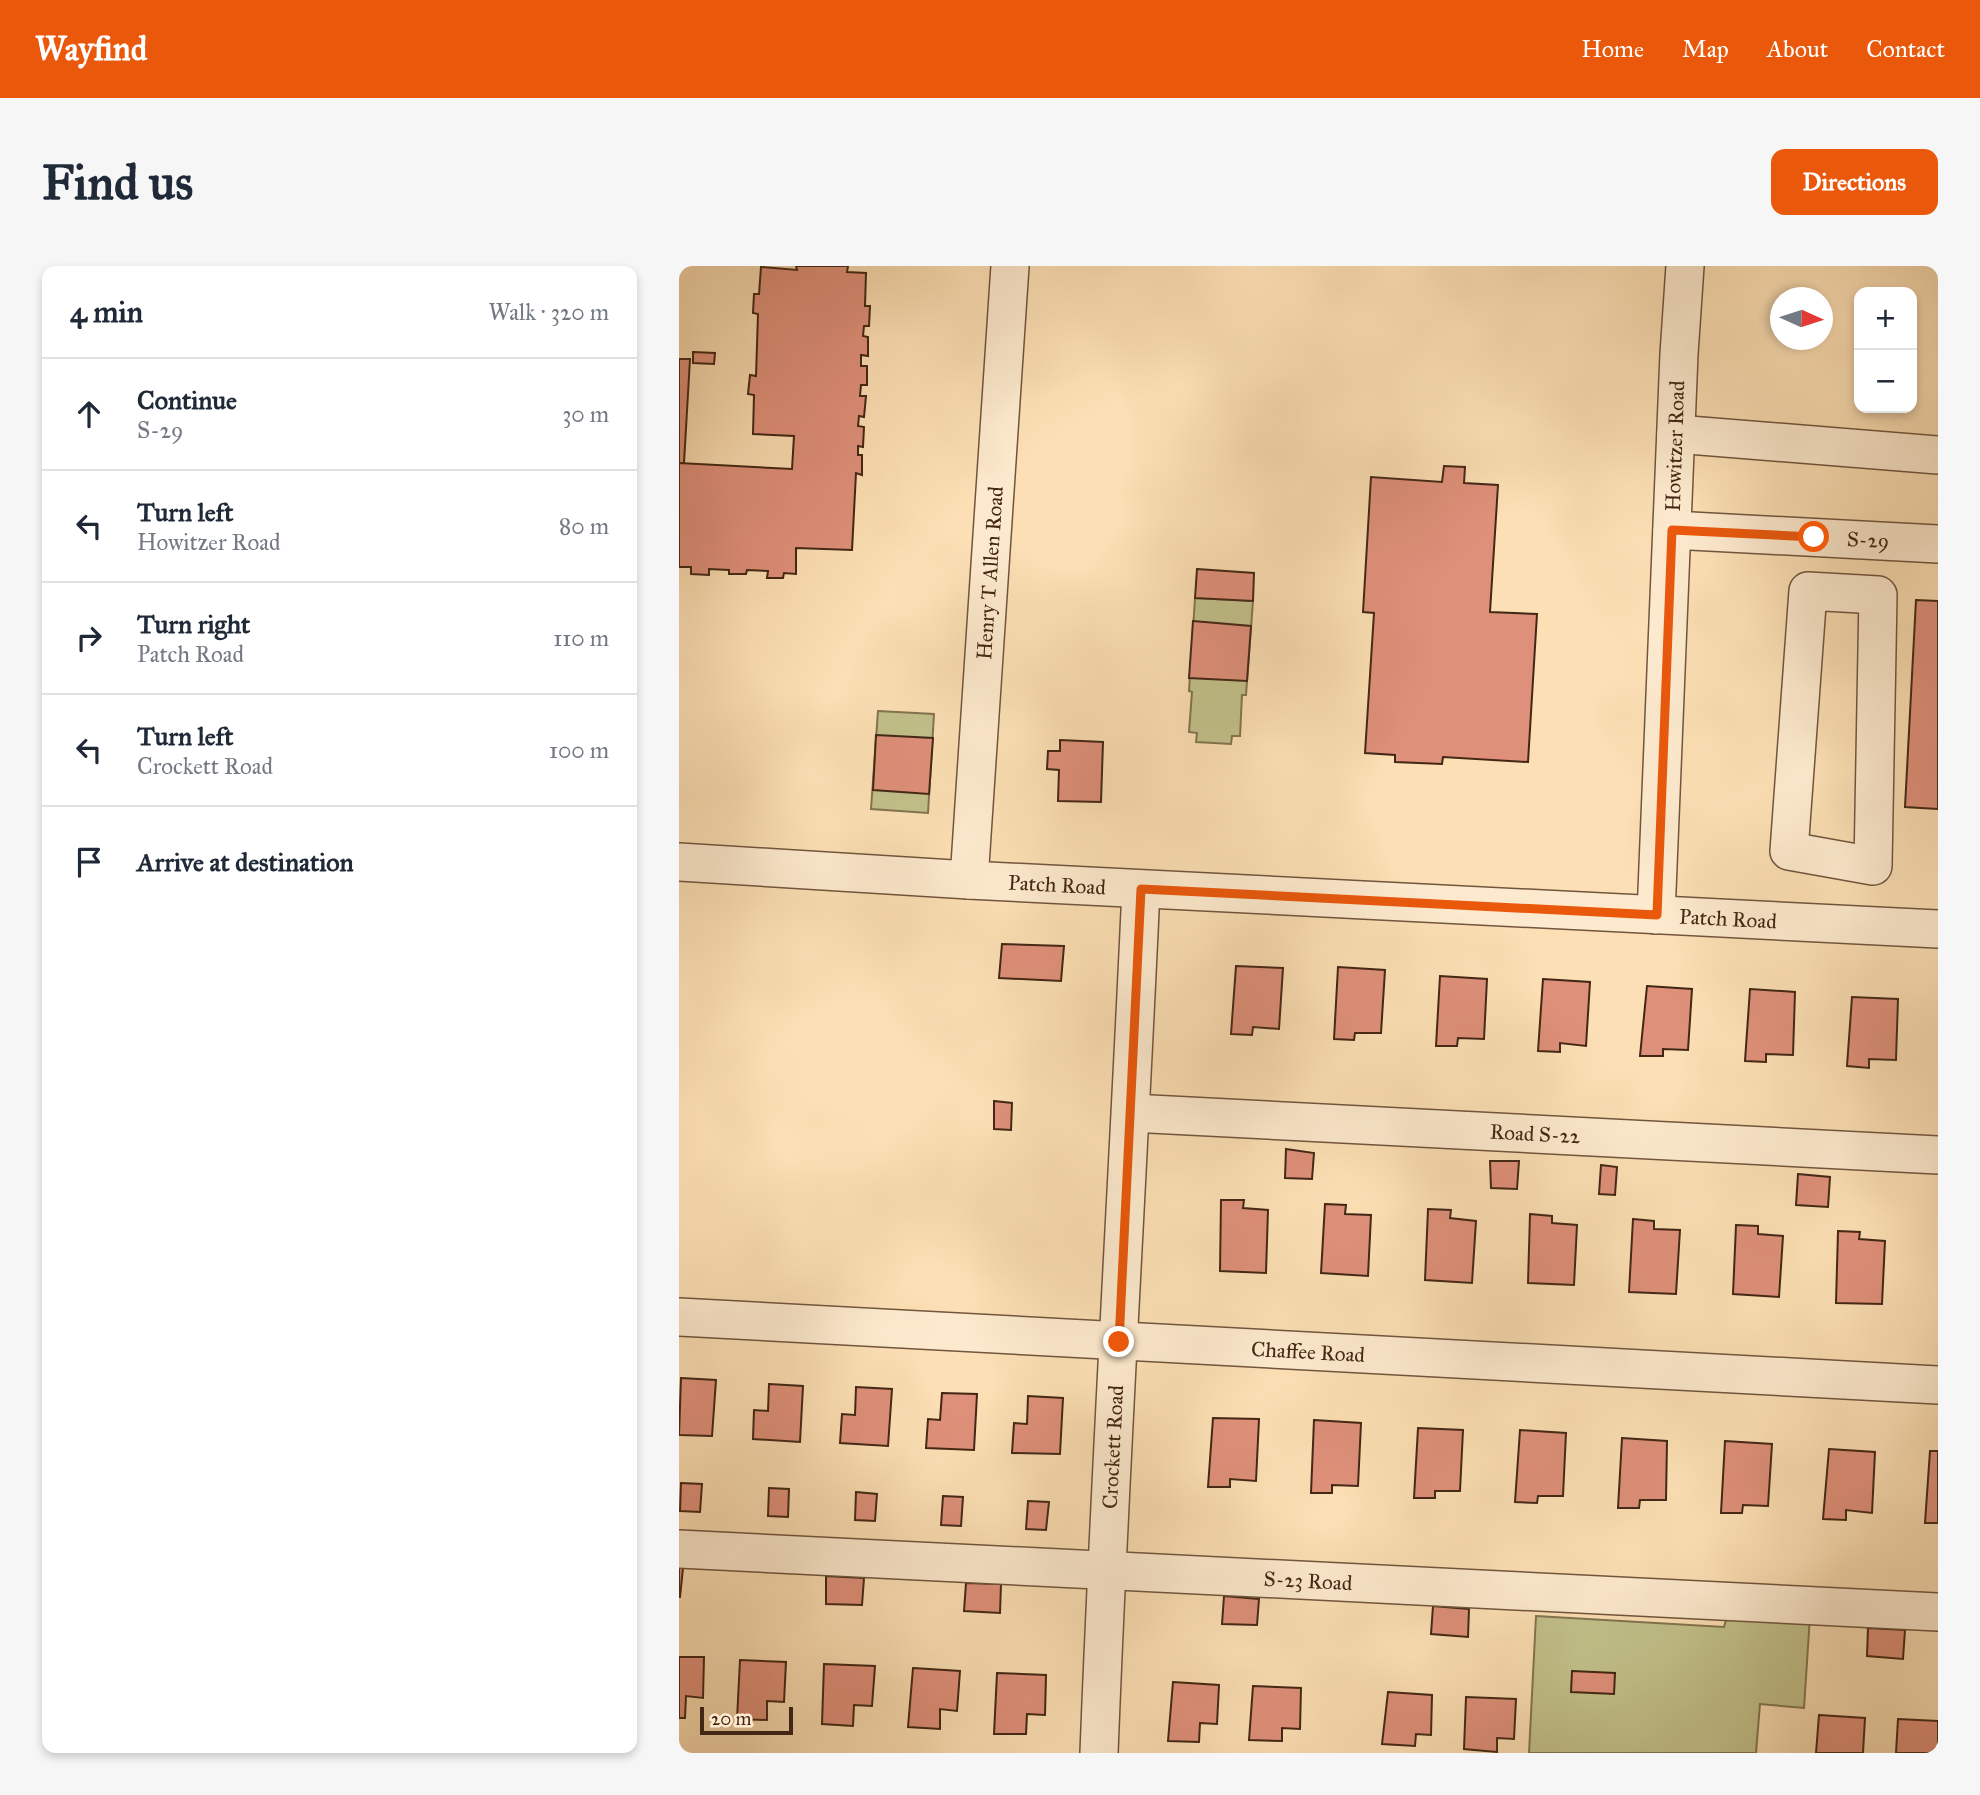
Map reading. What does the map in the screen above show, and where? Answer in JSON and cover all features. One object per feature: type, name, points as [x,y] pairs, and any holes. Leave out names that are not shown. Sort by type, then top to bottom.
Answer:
[{"type":"street","name":"Henry T Allen Road","points":[[969,880],[1010,266]]},
{"type":"street","name":"Howitzer Road","points":[[1657,915],[1679,354],[1685,266]]},
{"type":"street","points":[[1676,434],[1938,455]]},
{"type":"street","name":"S-29","points":[[1672,530],[1938,544]]},
{"type":"street","points":[[1814,537],[1789,851],[1873,866]]},
{"type":"street","points":[[1808,591],[1878,595],[1873,866],[1876,926]]},
{"type":"street","name":"Patch Road","points":[[679,862],[969,880],[1938,929]]},
{"type":"street","name":"Crockett Road","points":[[1099,1753],[1141,889]]},
{"type":"street","name":"Road S-22","points":[[1131,1112],[1938,1155]]},
{"type":"street","name":"Chaffee Road","points":[[679,1317],[1938,1385]]},
{"type":"street","name":"S-23 Road","points":[[679,1549],[1938,1612]]},
{"type":"shaded area","points":[[1195,598],[1253,601],[1240,736],[1232,736],[1231,744],[1196,742],[1197,733],[1189,732]]},
{"type":"shaded area","points":[[878,711],[934,714],[928,813],[871,809]]},
{"type":"shaded area","points":[[1536,1616],[1724,1627],[1726,1620],[1810,1616],[1804,1708],[1760,1704],[1756,1753],[1529,1753]]},
{"type":"building","points":[[796,266],[848,266],[847,272],[866,273],[865,306],[870,306],[869,326],[864,326],[863,336],[868,337],[868,356],[861,355],[861,366],[867,366],[867,385],[861,385],[860,396],[866,396],[864,417],[859,416],[858,426],[864,427],[863,447],[858,446],[858,455],[862,455],[862,475],[856,473],[852,550],[796,548],[796,574],[784,573],[783,578],[767,578],[768,571],[747,570],[746,574],[729,574],[729,570],[709,569],[709,575],[691,574],[691,567],[679,567],[679,463],[792,469],[794,436],[753,434],[754,395],[748,394],[750,375],[756,376],[758,314],[753,313],[754,294],[759,294],[761,267],[797,270]]},
{"type":"building","points":[[693,352],[715,353],[714,364],[693,363]]},
{"type":"building","points":[[679,359],[690,359],[684,463],[679,463]]},
{"type":"building","points":[[1444,466],[1465,467],[1464,483],[1498,485],[1490,612],[1537,614],[1528,762],[1443,757],[1442,764],[1395,762],[1395,755],[1365,753],[1374,613],[1363,612],[1371,477],[1442,482]]},
{"type":"building","points":[[1197,569],[1254,573],[1253,601],[1195,598]]},
{"type":"building","points":[[1916,600],[1938,601],[1938,809],[1905,807]]},
{"type":"building","points":[[1193,621],[1251,626],[1247,681],[1189,678]]},
{"type":"building","points":[[876,735],[933,738],[929,794],[873,790]]},
{"type":"building","points":[[1060,740],[1103,742],[1101,802],[1058,801],[1059,770],[1047,769],[1048,751],[1060,751]]},
{"type":"building","points":[[1002,944],[1064,946],[1061,981],[999,978]]},
{"type":"building","points":[[1236,966],[1283,968],[1279,1029],[1253,1027],[1252,1035],[1231,1034]]},
{"type":"building","points":[[1338,967],[1385,970],[1381,1033],[1355,1033],[1354,1040],[1334,1039]]},
{"type":"building","points":[[1440,976],[1487,979],[1484,1039],[1458,1038],[1457,1046],[1436,1046]]},
{"type":"building","points":[[1543,979],[1590,982],[1586,1046],[1560,1043],[1560,1052],[1538,1051]]},
{"type":"building","points":[[1647,986],[1692,989],[1688,1050],[1663,1049],[1663,1056],[1640,1056]]},
{"type":"building","points":[[1750,989],[1795,992],[1793,1055],[1766,1054],[1766,1062],[1745,1061]]},
{"type":"building","points":[[1852,997],[1898,999],[1896,1060],[1869,1059],[1869,1068],[1847,1066]]},
{"type":"building","points":[[994,1101],[1012,1103],[1011,1130],[994,1129]]},
{"type":"building","points":[[1286,1149],[1314,1153],[1312,1179],[1285,1178]]},
{"type":"building","points":[[1490,1161],[1519,1161],[1517,1189],[1491,1188]]},
{"type":"building","points":[[1601,1165],[1617,1167],[1615,1195],[1599,1194]]},
{"type":"building","points":[[1798,1174],[1830,1177],[1828,1207],[1796,1205]]},
{"type":"building","points":[[1221,1200],[1244,1200],[1243,1208],[1268,1210],[1266,1273],[1220,1271]]},
{"type":"building","points":[[1325,1204],[1346,1205],[1345,1214],[1371,1215],[1368,1276],[1321,1273]]},
{"type":"building","points":[[1428,1209],[1451,1210],[1450,1218],[1476,1221],[1472,1283],[1425,1280]]},
{"type":"building","points":[[1530,1214],[1552,1216],[1552,1223],[1577,1225],[1574,1285],[1528,1283]]},
{"type":"building","points":[[1633,1219],[1654,1221],[1654,1229],[1680,1230],[1676,1294],[1629,1292]]},
{"type":"building","points":[[1736,1225],[1758,1226],[1758,1234],[1783,1236],[1779,1297],[1733,1294]]},
{"type":"building","points":[[1838,1231],[1860,1232],[1859,1239],[1885,1241],[1882,1304],[1836,1303]]},
{"type":"building","points":[[681,1378],[716,1380],[712,1436],[679,1435]]},
{"type":"building","points":[[769,1384],[803,1386],[800,1442],[753,1439],[754,1410],[768,1411]]},
{"type":"building","points":[[856,1387],[892,1389],[888,1446],[840,1443],[842,1414],[855,1415]]},
{"type":"building","points":[[942,1393],[977,1394],[974,1450],[926,1448],[928,1419],[940,1420]]},
{"type":"building","points":[[1028,1396],[1063,1398],[1060,1454],[1012,1453],[1014,1423],[1027,1424]]},
{"type":"building","points":[[1213,1418],[1259,1419],[1256,1481],[1230,1479],[1230,1487],[1208,1487]]},
{"type":"building","points":[[1314,1420],[1361,1423],[1358,1486],[1332,1485],[1332,1493],[1311,1493]]},
{"type":"building","points":[[1418,1428],[1463,1430],[1460,1491],[1435,1491],[1435,1498],[1414,1498]]},
{"type":"building","points":[[1520,1430],[1566,1433],[1563,1496],[1538,1496],[1537,1503],[1515,1502]]},
{"type":"building","points":[[1622,1438],[1667,1441],[1666,1500],[1640,1500],[1639,1508],[1618,1508]]},
{"type":"building","points":[[1725,1441],[1772,1444],[1768,1506],[1743,1505],[1742,1513],[1721,1513]]},
{"type":"building","points":[[1829,1449],[1875,1452],[1872,1513],[1846,1510],[1846,1520],[1823,1519]]},
{"type":"building","points":[[1930,1451],[1938,1451],[1938,1523],[1925,1523]]},
{"type":"building","points":[[681,1483],[702,1484],[700,1512],[680,1511]]},
{"type":"building","points":[[769,1488],[789,1489],[788,1517],[768,1516]]},
{"type":"building","points":[[856,1492],[877,1494],[875,1521],[855,1520]]},
{"type":"building","points":[[943,1496],[963,1497],[961,1526],[941,1525]]},
{"type":"building","points":[[1028,1501],[1049,1502],[1046,1530],[1026,1529]]},
{"type":"building","points":[[679,1568],[683,1568],[680,1597],[679,1597]]},
{"type":"building","points":[[826,1576],[864,1578],[862,1605],[826,1604]]},
{"type":"building","points":[[966,1583],[1001,1584],[1000,1613],[964,1611]]},
{"type":"building","points":[[1224,1596],[1259,1599],[1257,1625],[1222,1624]]},
{"type":"building","points":[[1433,1606],[1469,1609],[1468,1637],[1431,1634]]},
{"type":"building","points":[[1868,1628],[1905,1630],[1903,1659],[1867,1656]]},
{"type":"building","points":[[679,1657],[704,1657],[703,1698],[686,1696],[685,1718],[679,1718]]},
{"type":"building","points":[[740,1660],[786,1662],[784,1702],[767,1701],[767,1720],[737,1719]]},
{"type":"building","points":[[824,1664],[875,1666],[872,1706],[854,1705],[853,1726],[822,1724]]},
{"type":"building","points":[[913,1668],[960,1671],[957,1711],[940,1709],[940,1729],[908,1727]]},
{"type":"building","points":[[1572,1671],[1615,1673],[1614,1694],[1571,1692]]},
{"type":"building","points":[[997,1673],[1046,1675],[1045,1715],[1027,1714],[1026,1734],[994,1734]]},
{"type":"building","points":[[1173,1682],[1219,1685],[1217,1724],[1200,1723],[1199,1742],[1168,1741]]},
{"type":"building","points":[[1253,1686],[1301,1688],[1300,1729],[1282,1728],[1282,1741],[1249,1740]]},
{"type":"building","points":[[1388,1692],[1432,1695],[1431,1735],[1416,1734],[1415,1746],[1382,1744]]},
{"type":"building","points":[[1466,1697],[1516,1699],[1514,1739],[1497,1738],[1497,1752],[1464,1749]]},
{"type":"building","points":[[1819,1715],[1865,1718],[1863,1753],[1816,1753]]},
{"type":"building","points":[[1898,1719],[1938,1721],[1938,1753],[1896,1753]]},
{"type":"route","points":[[1119,1342],[1141,889],[1657,915],[1672,530],[1814,537]]}]
